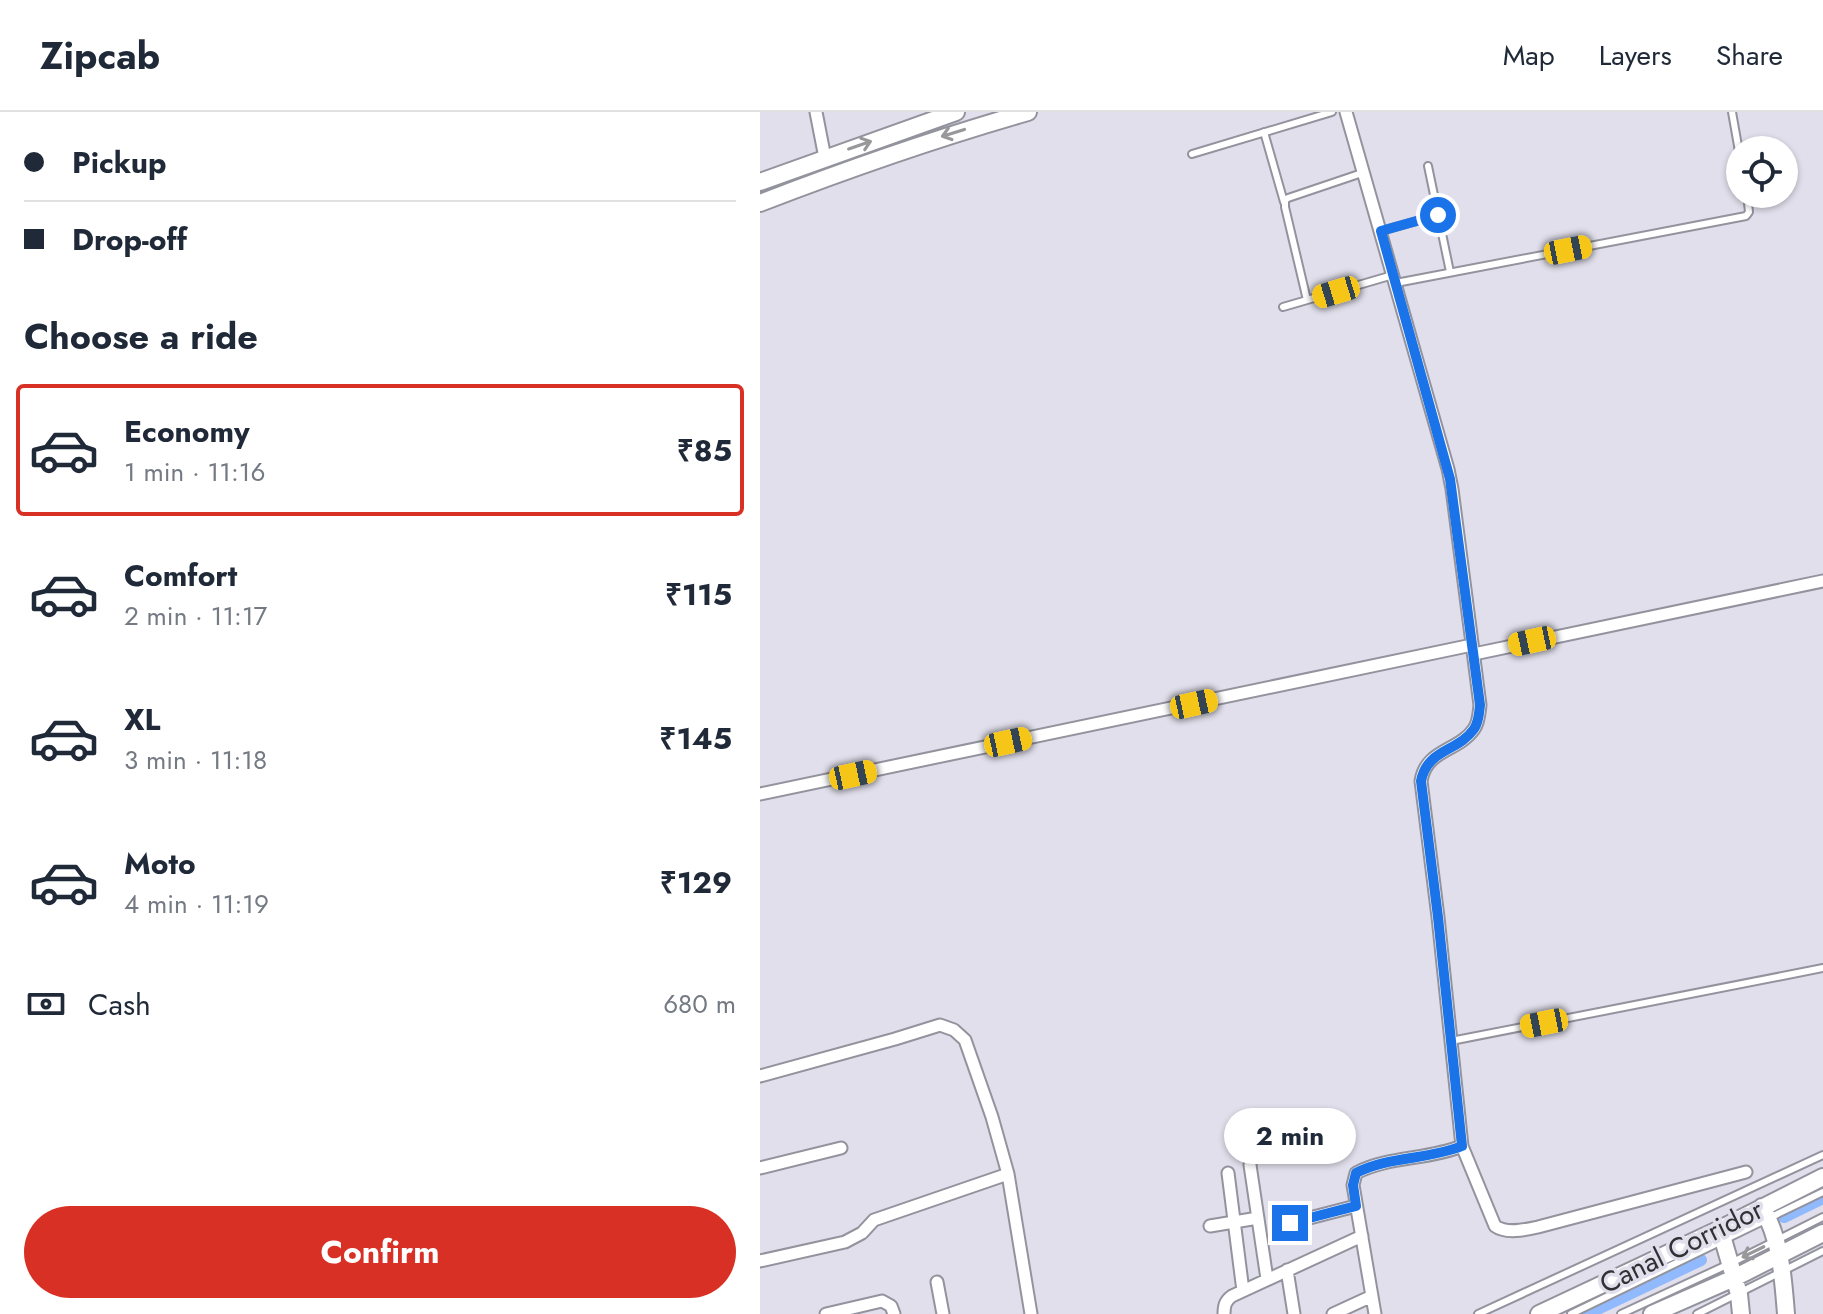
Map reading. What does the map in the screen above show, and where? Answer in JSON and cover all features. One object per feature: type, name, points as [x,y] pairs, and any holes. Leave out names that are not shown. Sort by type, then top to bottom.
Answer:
[{"type":"street","points":[[816,112],[825,158]]},
{"type":"street","points":[[760,182],[956,112]]},
{"type":"street","points":[[760,203],[868,162],[1028,112]]},
{"type":"street","points":[[1346,112],[1450,479],[1480,705],[1476,727],[1466,738],[1432,759],[1425,767],[1421,781],[1462,1146],[1495,1226],[1500,1230],[1538,1227],[1746,1172]]},
{"type":"street","points":[[760,794],[1823,581]]},
{"type":"street","points":[[760,1076],[940,1025],[954,1030],[965,1040],[1008,1174],[1031,1314]]},
{"type":"street","points":[[1375,1314],[1353,1185],[1356,1173],[1370,1165],[1434,1155],[1462,1146]]},
{"type":"street","points":[[760,1168],[841,1148]]},
{"type":"street","points":[[1250,1165],[1267,1279]]},
{"type":"street","points":[[1228,1173],[1243,1291]]},
{"type":"street","points":[[760,1261],[845,1242],[862,1233],[874,1220],[1008,1174]]},
{"type":"street","name":"Canal Corridor","points":[[1539,1314],[1722,1235],[1766,1213],[1823,1177]]},
{"type":"street","points":[[1290,1223],[1356,1206]]},
{"type":"street","points":[[1766,1213],[1780,1256],[1786,1314]]},
{"type":"street","points":[[1210,1226],[1258,1218]]},
{"type":"street","points":[[1652,1314],[1734,1279],[1823,1233]]},
{"type":"street","points":[[1722,1235],[1741,1314]]},
{"type":"street","points":[[1224,1314],[1227,1299],[1362,1236]]},
{"type":"street","points":[[1287,1270],[1294,1314]]},
{"type":"street","points":[[937,1282],[943,1314]]},
{"type":"street","points":[[1333,1314],[1372,1296]]},
{"type":"street","points":[[826,1314],[882,1301],[891,1306],[894,1314]]},
{"type":"lane","points":[[1192,154],[1332,112]]},
{"type":"lane","points":[[1732,112],[1736,136]]},
{"type":"lane","points":[[1264,132],[1285,204],[1307,300]]},
{"type":"lane","points":[[1428,166],[1450,272]]},
{"type":"lane","points":[[1285,204],[1288,198],[1365,172]]},
{"type":"lane","points":[[1283,307],[1395,279],[1450,272],[1746,216],[1749,208]]},
{"type":"lane","points":[[1381,231],[1438,215]]},
{"type":"lane","points":[[1451,1041],[1823,968]]},
{"type":"lane","points":[[1478,1314],[1823,1155]]},
{"type":"lane","points":[[1766,1213],[1823,1192]]},
{"type":"lane","points":[[1780,1256],[1823,1217]]},
{"type":"lane","points":[[1571,1314],[1722,1235]]},
{"type":"lane","points":[[1780,1256],[1823,1251]]},
{"type":"lane","points":[[1621,1314],[1734,1279]]},
{"type":"lane","points":[[1697,1314],[1734,1279]]},
{"type":"waterway","points":[[1784,1217],[1823,1198]]},
{"type":"waterway","points":[[1587,1314],[1701,1260]]},
{"type":"route","points":[[1290,1223],[1356,1206],[1353,1185],[1356,1173],[1370,1165],[1434,1155],[1462,1146],[1421,781],[1425,767],[1432,759],[1466,738],[1476,727],[1480,705],[1450,479],[1381,231],[1438,215]]}]
